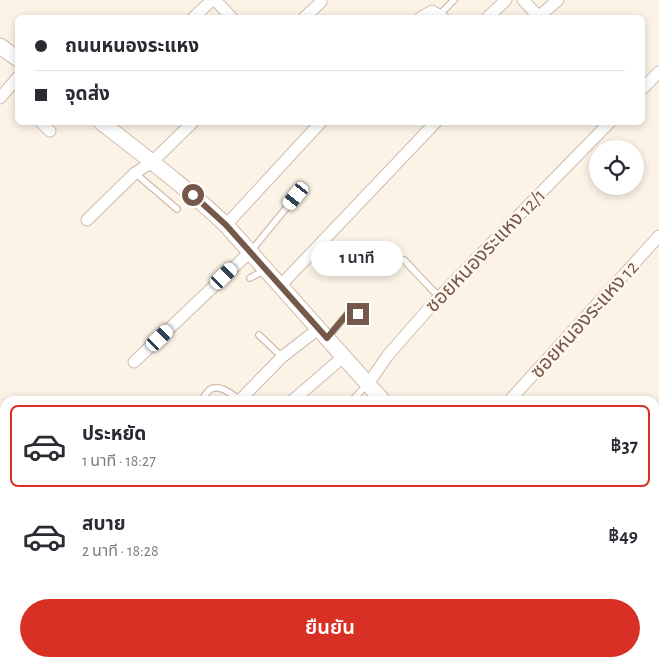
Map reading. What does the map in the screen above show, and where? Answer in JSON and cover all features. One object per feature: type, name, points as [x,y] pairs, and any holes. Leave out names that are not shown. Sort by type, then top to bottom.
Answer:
[{"type":"street","points":[[196,15],[214,0],[229,15]]},
{"type":"street","points":[[490,15],[506,0]]},
{"type":"street","points":[[523,0],[537,15]]},
{"type":"street","points":[[539,15],[558,0]]},
{"type":"street","points":[[307,15],[321,2]]},
{"type":"street","points":[[425,15],[432,11],[439,15]]},
{"type":"street","points":[[0,46],[15,57]]},
{"type":"street","points":[[645,86],[659,72]]},
{"type":"street","points":[[0,98],[15,80]]},
{"type":"street","points":[[44,125],[50,131]]},
{"type":"street","points":[[105,125],[207,206],[281,285],[379,396]]},
{"type":"street","points":[[87,220],[135,173],[152,162],[190,125]]},
{"type":"street","points":[[226,225],[317,125]]},
{"type":"street","points":[[281,285],[433,125]]},
{"type":"street","name":"ซอยหนองระแหง 12/1","points":[[368,384],[388,355],[439,297],[607,125]]},
{"type":"street","name":"ซอยหนองระแหง 12","points":[[514,396],[659,236]]},
{"type":"street","points":[[134,362],[250,252]]},
{"type":"street","points":[[245,396],[282,357],[322,333]]},
{"type":"street","points":[[298,396],[343,357]]},
{"type":"lane","points":[[442,15],[454,0]]},
{"type":"lane","points":[[135,173],[176,210]]},
{"type":"lane","points":[[250,252],[296,196]]},
{"type":"lane","points":[[404,260],[439,297]]},
{"type":"lane","points":[[250,278],[267,270]]},
{"type":"lane","points":[[322,333],[348,313],[353,312],[367,320]]},
{"type":"lane","points":[[259,334],[282,357]]},
{"type":"lane","points":[[356,396],[368,384]]},
{"type":"lane","points":[[204,396],[209,389],[214,388],[230,392],[234,396]]},
{"type":"route","points":[[193,195],[226,225],[327,338],[348,313],[358,314]]}]
